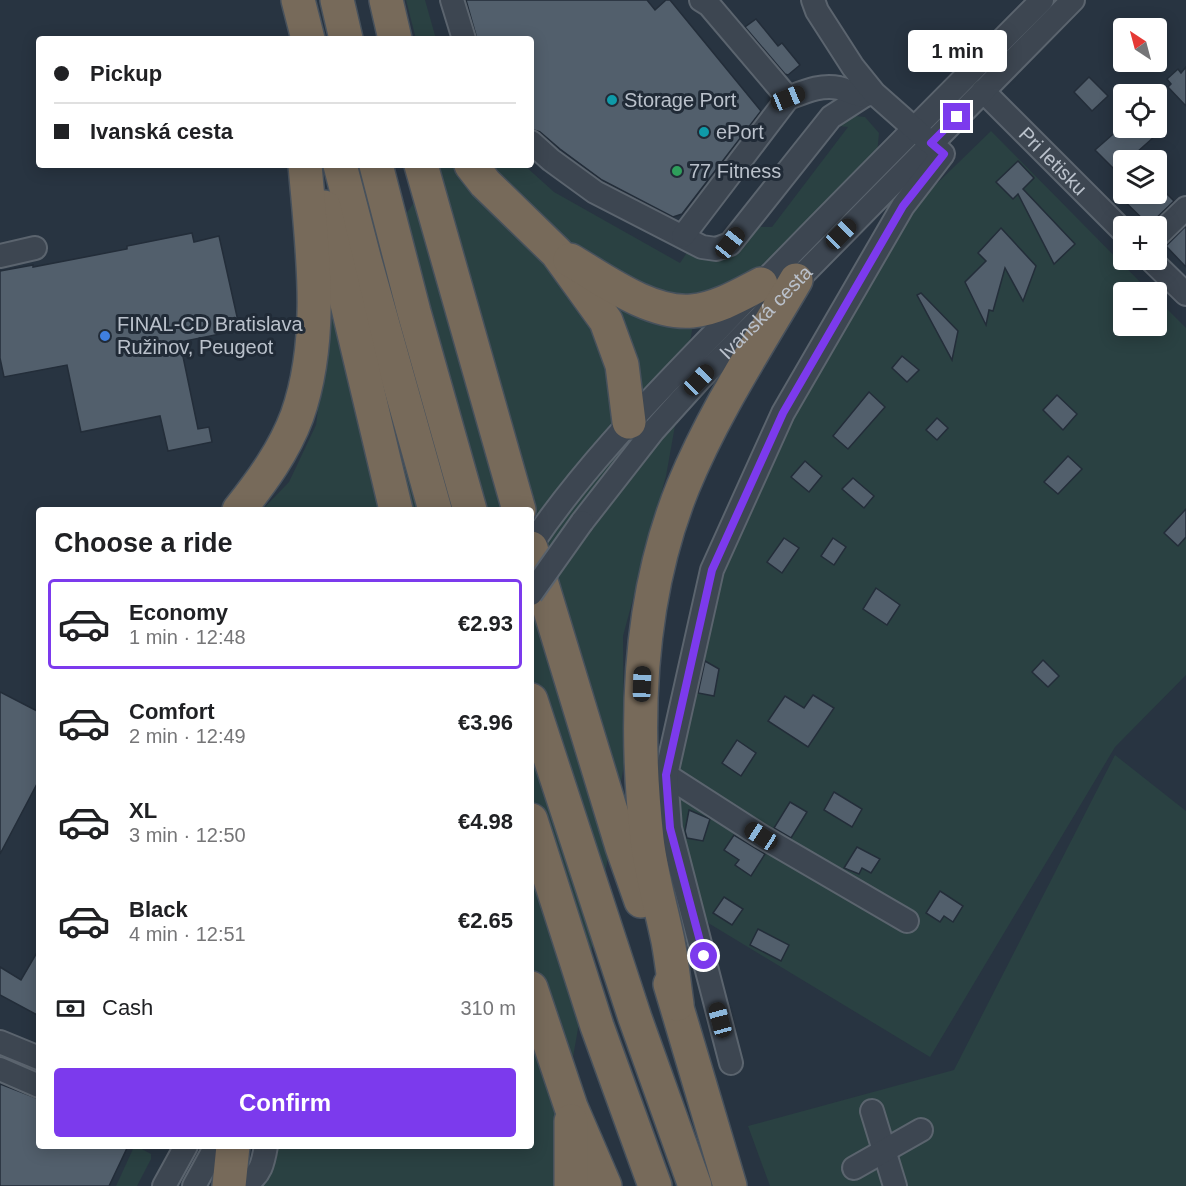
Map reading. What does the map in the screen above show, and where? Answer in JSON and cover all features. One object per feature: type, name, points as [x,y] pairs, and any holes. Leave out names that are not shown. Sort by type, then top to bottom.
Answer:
[{"type":"highway","points":[[283,36],[282,28],[288,0]]},
{"type":"highway","points":[[298,0],[307,36]]},
{"type":"highway","points":[[337,0],[345,36]]},
{"type":"highway","points":[[386,0],[396,36]]},
{"type":"highway","points":[[241,507],[273,464],[286,440],[296,418],[308,375],[313,330],[313,290],[305,168]]},
{"type":"highway","points":[[315,168],[395,507]]},
{"type":"highway","points":[[341,168],[434,507]]},
{"type":"highway","points":[[377,168],[414,312],[469,507]]},
{"type":"highway","points":[[422,168],[518,507]]},
{"type":"highway","points":[[473,168],[485,183],[556,253],[595,303],[615,340],[622,365],[629,422]]},
{"type":"highway","points":[[556,253],[645,302],[669,309],[692,311],[723,303],[761,284]]},
{"type":"highway","points":[[677,1004],[668,940],[647,842],[643,796],[642,675],[652,593],[660,558],[683,488],[721,408],[796,280]]},
{"type":"highway","points":[[534,557],[622,847],[677,1004],[730,1186]]},
{"type":"highway","points":[[534,709],[635,1018],[695,1186]]},
{"type":"highway","points":[[534,829],[597,1026],[655,1186]]},
{"type":"highway","points":[[534,997],[572,1107],[605,1186]]},
{"type":"highway","points":[[571,1186],[572,1107]]},
{"type":"highway","points":[[233,1149],[237,1185]]},
{"type":"street","points":[[452,0],[463,36]]},
{"type":"street","points":[[701,0],[709,5],[788,98]]},
{"type":"street","points":[[813,0],[817,11],[854,67],[868,95]]},
{"type":"street","name":"Ivanská cesta","points":[[534,590],[582,522],[653,431],[796,280],[1042,0]]},
{"type":"street","name":"Ivanská cesta","points":[[534,543],[573,489],[629,422],[761,284],[923,136],[983,91],[1073,0]]},
{"type":"street","points":[[682,236],[788,98],[812,88],[837,88],[868,95],[944,154],[903,206],[783,413],[712,570],[666,775],[670,828],[731,1063]]},
{"type":"street","name":"Pri letisku","points":[[983,91],[1113,221]]},
{"type":"street","points":[[534,145],[595,192],[702,247],[716,249],[730,243],[831,117],[868,95]]},
{"type":"street","points":[[1167,226],[1186,208]]},
{"type":"street","points":[[0,255],[35,248]]},
{"type":"street","points":[[1161,270],[1186,294]]},
{"type":"street","points":[[618,474],[626,450],[629,422]]},
{"type":"street","points":[[666,775],[761,836],[907,921]]},
{"type":"street","points":[[0,1042],[36,1057]]},
{"type":"street","points":[[0,1070],[36,1085]]},
{"type":"street","points":[[872,1110],[895,1186]]},
{"type":"street","points":[[854,1168],[921,1130]]},
{"type":"street","points":[[164,1186],[184,1149]]},
{"type":"street","points":[[194,1186],[214,1149]]},
{"type":"street","points":[[237,1185],[256,1178],[263,1166],[266,1149]]},
{"type":"green space","points":[[406,0],[425,0],[435,36],[415,36]]},
{"type":"green space","points":[[846,115],[865,117],[879,133],[877,154],[757,270],[698,297],[666,476],[623,636],[624,765],[561,1126],[559,1186],[247,1186],[253,1149],[534,1149],[534,507],[265,507],[289,482],[316,425],[329,325],[438,168],[527,168],[554,192],[680,263],[688,251],[703,259],[719,256],[753,227],[772,227],[848,127],[829,125]]},
{"type":"green space","points":[[991,131],[1113,255],[1113,270],[1128,270],[1140,282],[1113,282],[1113,336],[1167,336],[1167,309],[1186,328],[1186,675],[1115,747],[930,1057],[700,918],[684,844],[678,767],[712,591],[810,376],[920,200]]},
{"type":"green space","points":[[1115,755],[1186,811],[1186,1186],[770,1186],[748,1126],[954,1070]]},
{"type":"green space","points":[[133,1149],[142,1149],[151,1154],[151,1159],[137,1186],[116,1186]]},
{"type":"building","name":"Storage Port","points":[[466,0],[647,0],[655,10],[666,0],[670,0],[761,111],[682,214],[673,217],[602,180],[540,132],[534,130],[534,36],[476,36]]},
{"type":"building","points":[[756,19],[778,46],[782,43],[800,65],[788,75],[745,27]]},
{"type":"building","points":[[1186,67],[1186,106],[1168,87],[1171,84],[1167,79],[1178,69],[1181,73]]},
{"type":"building","points":[[1089,77],[1108,96],[1092,111],[1074,92]]},
{"type":"building","points":[[1113,134],[1113,138],[1153,138],[1139,150],[1113,150],[1113,168],[1095,150]]},
{"type":"building","points":[[1018,161],[1034,178],[1023,189],[1075,244],[1054,264],[1018,194],[1013,199],[996,182]]},
{"type":"building","points":[[1167,194],[1174,201],[1158,216],[1140,216],[1127,204],[1167,204]]},
{"type":"building","points":[[1001,228],[1036,266],[1023,301],[1005,268],[993,311],[989,310],[986,325],[965,282],[986,261],[978,253]]},
{"type":"building","points":[[1186,228],[1186,267],[1167,247]]},
{"type":"building","name":"FINAL-CD Bratislava Ružinov, Peugeot","points":[[192,233],[194,242],[219,236],[240,330],[180,342],[198,429],[209,427],[212,442],[168,451],[160,416],[81,432],[67,365],[4,377],[0,358],[0,271],[127,249],[127,246]]},
{"type":"building","points":[[921,293],[958,331],[952,360],[917,295]]},
{"type":"building","points":[[902,356],[919,370],[907,382],[892,368]]},
{"type":"building","points":[[869,392],[885,407],[848,449],[833,436]]},
{"type":"building","points":[[1057,395],[1077,414],[1063,430],[1043,410]]},
{"type":"building","points":[[937,418],[948,428],[937,440],[926,430]]},
{"type":"building","points":[[1068,456],[1082,469],[1058,494],[1044,482]]},
{"type":"building","points":[[805,461],[822,476],[809,492],[791,477]]},
{"type":"building","points":[[853,478],[874,496],[864,508],[842,489]]},
{"type":"building","points":[[1186,509],[1186,537],[1178,546],[1164,533]]},
{"type":"building","points":[[784,538],[799,548],[782,573],[767,562]]},
{"type":"building","points":[[833,538],[846,547],[834,565],[821,556]]},
{"type":"building","points":[[876,588],[900,605],[887,625],[863,609]]},
{"type":"building","points":[[1043,660],[1059,676],[1048,687],[1032,672]]},
{"type":"building","points":[[705,661],[719,669],[714,696],[698,693]]},
{"type":"building","points":[[0,692],[36,710],[36,786],[0,854]]},
{"type":"building","points":[[813,695],[834,708],[808,747],[768,721],[785,696],[804,708]]},
{"type":"building","points":[[737,740],[756,753],[741,776],[722,763]]},
{"type":"building","points":[[834,792],[862,809],[852,827],[824,810]]},
{"type":"building","points":[[790,802],[807,812],[791,838],[774,828]]},
{"type":"building","points":[[689,810],[710,819],[703,841],[687,838],[685,831]]},
{"type":"building","points":[[734,835],[765,854],[751,876],[735,865],[739,860],[724,850]]},
{"type":"building","points":[[857,847],[880,859],[871,873],[862,868],[859,874],[844,868]]},
{"type":"building","points":[[940,891],[963,906],[953,922],[944,916],[940,922],[926,913]]},
{"type":"building","points":[[724,897],[743,909],[732,925],[713,913]]},
{"type":"building","points":[[758,929],[789,945],[781,961],[750,945]]},
{"type":"building","points":[[36,954],[36,1014],[0,995],[0,967],[21,980]]},
{"type":"building","points":[[0,1084],[36,1098],[36,1149],[127,1149],[109,1186],[0,1186]]},
{"type":"place","name":"Storage Port","points":[[612,100]]},
{"type":"place","name":"ePort","points":[[704,132]]},
{"type":"place","name":"77 Fitness","points":[[677,171]]},
{"type":"place","name":"FINAL-CD Bratislava Ružinov, Peugeot","points":[[105,336]]},
{"type":"route","points":[[704,956],[670,828],[666,775],[712,570],[783,413],[903,206],[944,154],[931,143],[957,117]]}]
